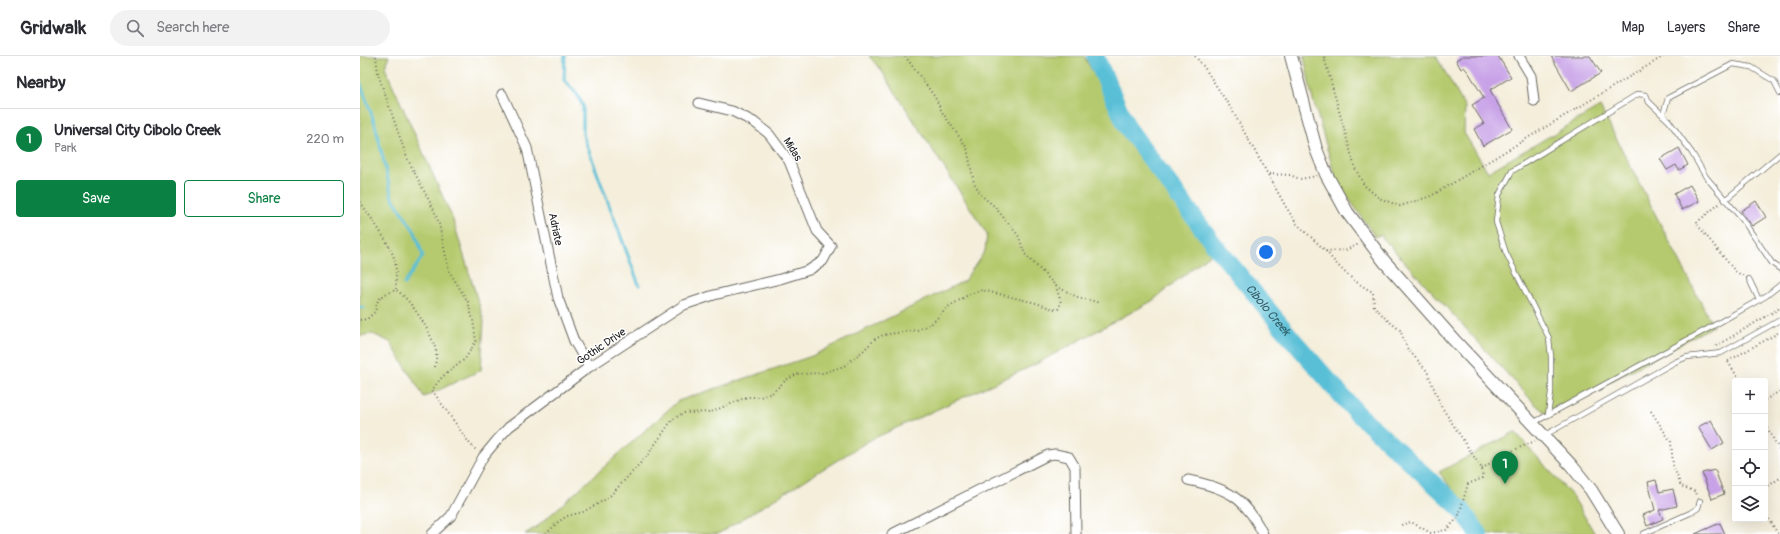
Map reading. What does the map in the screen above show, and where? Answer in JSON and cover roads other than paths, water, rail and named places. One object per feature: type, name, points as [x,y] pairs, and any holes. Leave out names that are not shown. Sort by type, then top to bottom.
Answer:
[{"type":"main road","points":[[1291,56],[1316,149],[1326,174],[1347,212],[1367,240],[1454,340],[1532,423],[1591,490],[1618,534]]},
{"type":"street","points":[[1519,56],[1532,76],[1534,101]]},
{"type":"street","name":"Adriate","points":[[502,94],[527,148],[558,298],[574,341],[589,367]]},
{"type":"street","name":"Midas","points":[[699,103],[732,111],[754,122],[769,134],[789,161],[817,231],[831,246]]},
{"type":"street","name":"Gothic Drive","points":[[432,534],[438,530],[451,516],[483,457],[509,427],[589,367],[684,305],[714,294],[780,279],[809,270],[823,261],[831,246]]},
{"type":"street","points":[[1069,457],[1076,450]]},
{"type":"street","points":[[892,534],[1048,455],[1055,454],[1069,457],[1075,467],[1076,534]]},
{"type":"street","points":[[1188,480],[1206,484],[1231,493],[1254,515],[1263,534]]},
{"type":"lane","points":[[1663,115],[1668,98],[1733,64],[1751,67],[1774,81],[1780,93]]},
{"type":"lane","points":[[1548,415],[1551,392],[1551,357],[1549,338],[1506,253],[1496,222],[1500,195],[1512,171],[1638,94],[1646,95],[1649,102],[1663,115],[1692,153],[1706,177],[1742,219],[1772,263],[1780,269]]},
{"type":"lane","points":[[1725,200],[1780,154]]},
{"type":"lane","points":[[1749,279],[1760,300]]},
{"type":"lane","points":[[1532,423],[1653,360],[1760,300],[1780,285]]},
{"type":"lane","points":[[1543,436],[1675,362],[1688,357],[1722,352],[1780,320]]},
{"type":"lane","points":[[1643,534],[1690,514],[1698,508],[1700,502]]},
{"type":"waterway","points":[[565,56],[564,80],[577,94],[583,106],[583,135],[639,285]]},
{"type":"waterway","name":"Cibolo Creek","points":[[1095,56],[1127,127],[1216,247],[1293,340],[1356,412],[1461,509],[1479,534]]},
{"type":"waterway","points":[[360,82],[375,124],[392,197],[415,232],[423,256],[404,284]]},
{"type":"waterway","points":[[360,307],[364,308]]},
{"type":"place","name":"Universal City Cibolo Creek","points":[[1505,484]]}]
